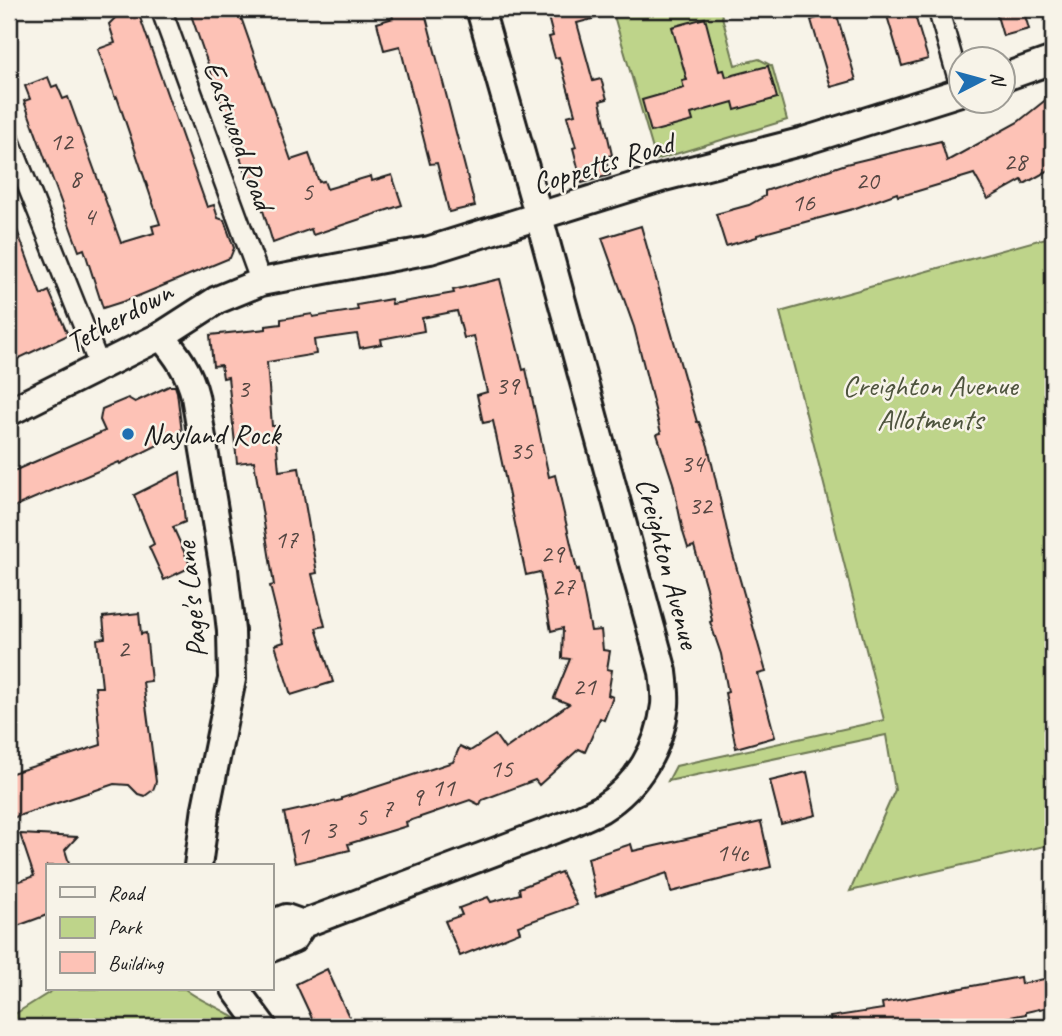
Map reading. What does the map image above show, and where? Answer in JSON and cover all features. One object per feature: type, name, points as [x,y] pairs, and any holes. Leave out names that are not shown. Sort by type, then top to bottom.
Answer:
[{"type":"street","name":"Eastwood Road","points":[[161,9],[261,282]]},
{"type":"street","name":"Creighton Avenue","points":[[273,943],[293,939],[303,924],[601,809],[625,791],[645,767],[658,737],[665,704],[663,672],[540,217],[480,9]]},
{"type":"street","points":[[937,9],[949,46]]},
{"type":"street","points":[[1016,73],[1053,60]]},
{"type":"street","name":"Coppetts Road","points":[[261,282],[430,250],[664,177],[804,141],[946,97]]},
{"type":"street","points":[[9,139],[100,367]]},
{"type":"street","name":"Tetherdown","points":[[9,412],[161,335],[217,300],[261,282]]},
{"type":"street","name":"Page's Lane","points":[[161,335],[190,376],[195,396],[224,570],[231,631],[232,680],[206,808],[198,864]]},
{"type":"street","points":[[236,990],[262,1026]]},
{"type":"street","points":[[261,990],[262,1026]]},
{"type":"green space","points":[[612,9],[720,9],[735,65],[759,59],[772,66],[787,120],[656,160]]},
{"type":"green space","name":"Creighton Avenue Allotments","points":[[1053,236],[1053,844],[850,891],[895,790],[886,735],[668,781],[676,766],[884,720],[780,312]]},
{"type":"green space","points":[[53,990],[186,990],[245,1027],[9,1027],[9,1014],[10,1017]]},
{"type":"building","points":[[124,9],[137,9],[207,207],[214,205],[218,218],[224,220],[234,248],[230,258],[103,308],[84,249],[79,251],[24,101],[30,99],[25,86],[48,77],[52,87],[57,85],[63,99],[68,97],[121,243],[154,233],[152,226],[160,224],[98,49],[115,43],[109,24]]},
{"type":"building","points":[[189,9],[238,9],[291,160],[309,154],[319,182],[324,181],[327,189],[371,176],[372,181],[392,175],[402,205],[313,235],[311,229],[273,243],[253,178],[248,180]]},
{"type":"building","points":[[391,9],[424,9],[475,206],[449,212],[437,163],[430,164],[400,46],[384,50],[377,23],[393,18]]},
{"type":"building","points":[[546,9],[610,9],[611,14],[577,23],[593,81],[601,79],[607,99],[600,101],[612,155],[605,157],[610,175],[582,183],[567,116],[575,114],[559,57],[555,58],[549,37],[553,36]]},
{"type":"building","points":[[885,9],[913,9],[928,59],[902,66]]},
{"type":"building","points":[[995,9],[1023,9],[1029,29],[1003,36]]},
{"type":"building","points":[[836,12],[856,80],[831,87],[811,20]]},
{"type":"building","points":[[705,18],[719,71],[724,70],[726,77],[768,66],[777,98],[735,110],[733,102],[691,114],[693,121],[651,132],[642,100],[684,88],[682,81],[687,80],[672,27]]},
{"type":"building","points":[[1053,94],[1053,168],[1024,184],[1022,180],[988,199],[974,174],[908,194],[898,196],[897,193],[853,209],[726,246],[716,214],[749,205],[765,196],[765,191],[846,164],[941,141],[947,161],[1018,122]]},
{"type":"building","points":[[9,214],[41,295],[49,291],[68,335],[9,363]]},
{"type":"building","points":[[641,226],[697,422],[708,446],[731,548],[766,672],[758,674],[775,737],[736,748],[725,693],[728,692],[721,654],[710,622],[712,621],[706,588],[694,546],[688,548],[683,532],[673,483],[657,434],[661,433],[634,327],[602,238]]},
{"type":"building","points":[[500,279],[523,370],[526,369],[549,477],[555,475],[577,570],[579,569],[591,631],[601,630],[603,650],[610,651],[607,669],[612,670],[608,695],[613,697],[604,720],[600,718],[585,752],[579,749],[539,785],[535,780],[482,800],[480,805],[470,800],[406,822],[407,826],[348,844],[350,850],[295,863],[284,813],[342,800],[453,762],[460,746],[470,751],[495,735],[505,749],[569,704],[554,698],[570,659],[562,658],[563,628],[551,631],[540,572],[526,575],[493,421],[483,423],[477,395],[487,392],[474,336],[464,338],[457,311],[422,318],[424,331],[381,339],[382,344],[360,348],[357,334],[314,340],[316,354],[267,362],[279,471],[299,468],[317,573],[312,574],[325,626],[316,628],[333,682],[291,695],[275,645],[284,642],[270,586],[274,585],[254,461],[237,463],[228,377],[223,378],[221,365],[213,366],[210,335],[266,329],[266,326],[281,324],[281,319],[358,310],[357,305],[391,299],[392,304],[454,293],[453,290]]},
{"type":"building","points":[[169,386],[175,386],[177,392],[182,433],[120,464],[119,462],[9,509],[9,473],[105,431],[100,420],[102,409],[128,398],[135,402]]},
{"type":"building","points":[[180,472],[185,522],[173,527],[191,567],[164,580],[149,547],[154,544],[134,495]]},
{"type":"building","points":[[139,613],[141,634],[146,633],[151,681],[143,682],[156,782],[153,790],[145,796],[138,794],[129,785],[114,784],[9,819],[9,774],[101,745],[95,687],[102,687],[97,639],[105,638],[103,617]]},
{"type":"building","points":[[807,772],[816,815],[781,824],[770,781]]},
{"type":"building","points":[[761,822],[771,867],[671,892],[667,873],[596,897],[588,858],[631,844],[633,851]]},
{"type":"building","points":[[20,834],[77,837],[65,850],[69,864],[46,864],[46,915],[9,929],[9,885],[34,876]]},
{"type":"building","points":[[561,872],[577,905],[518,926],[520,932],[460,956],[445,921],[462,915],[459,908],[488,897],[491,902],[520,894],[519,888]]},
{"type":"building","points":[[327,969],[354,1027],[316,1027],[296,984]]},
{"type":"building","points":[[1020,977],[1021,984],[1053,977],[1053,1006],[957,1027],[831,1027],[830,1017],[883,1009],[882,1003]]},
{"type":"place","name":"Nayland Rock","points":[[128,434]]}]
